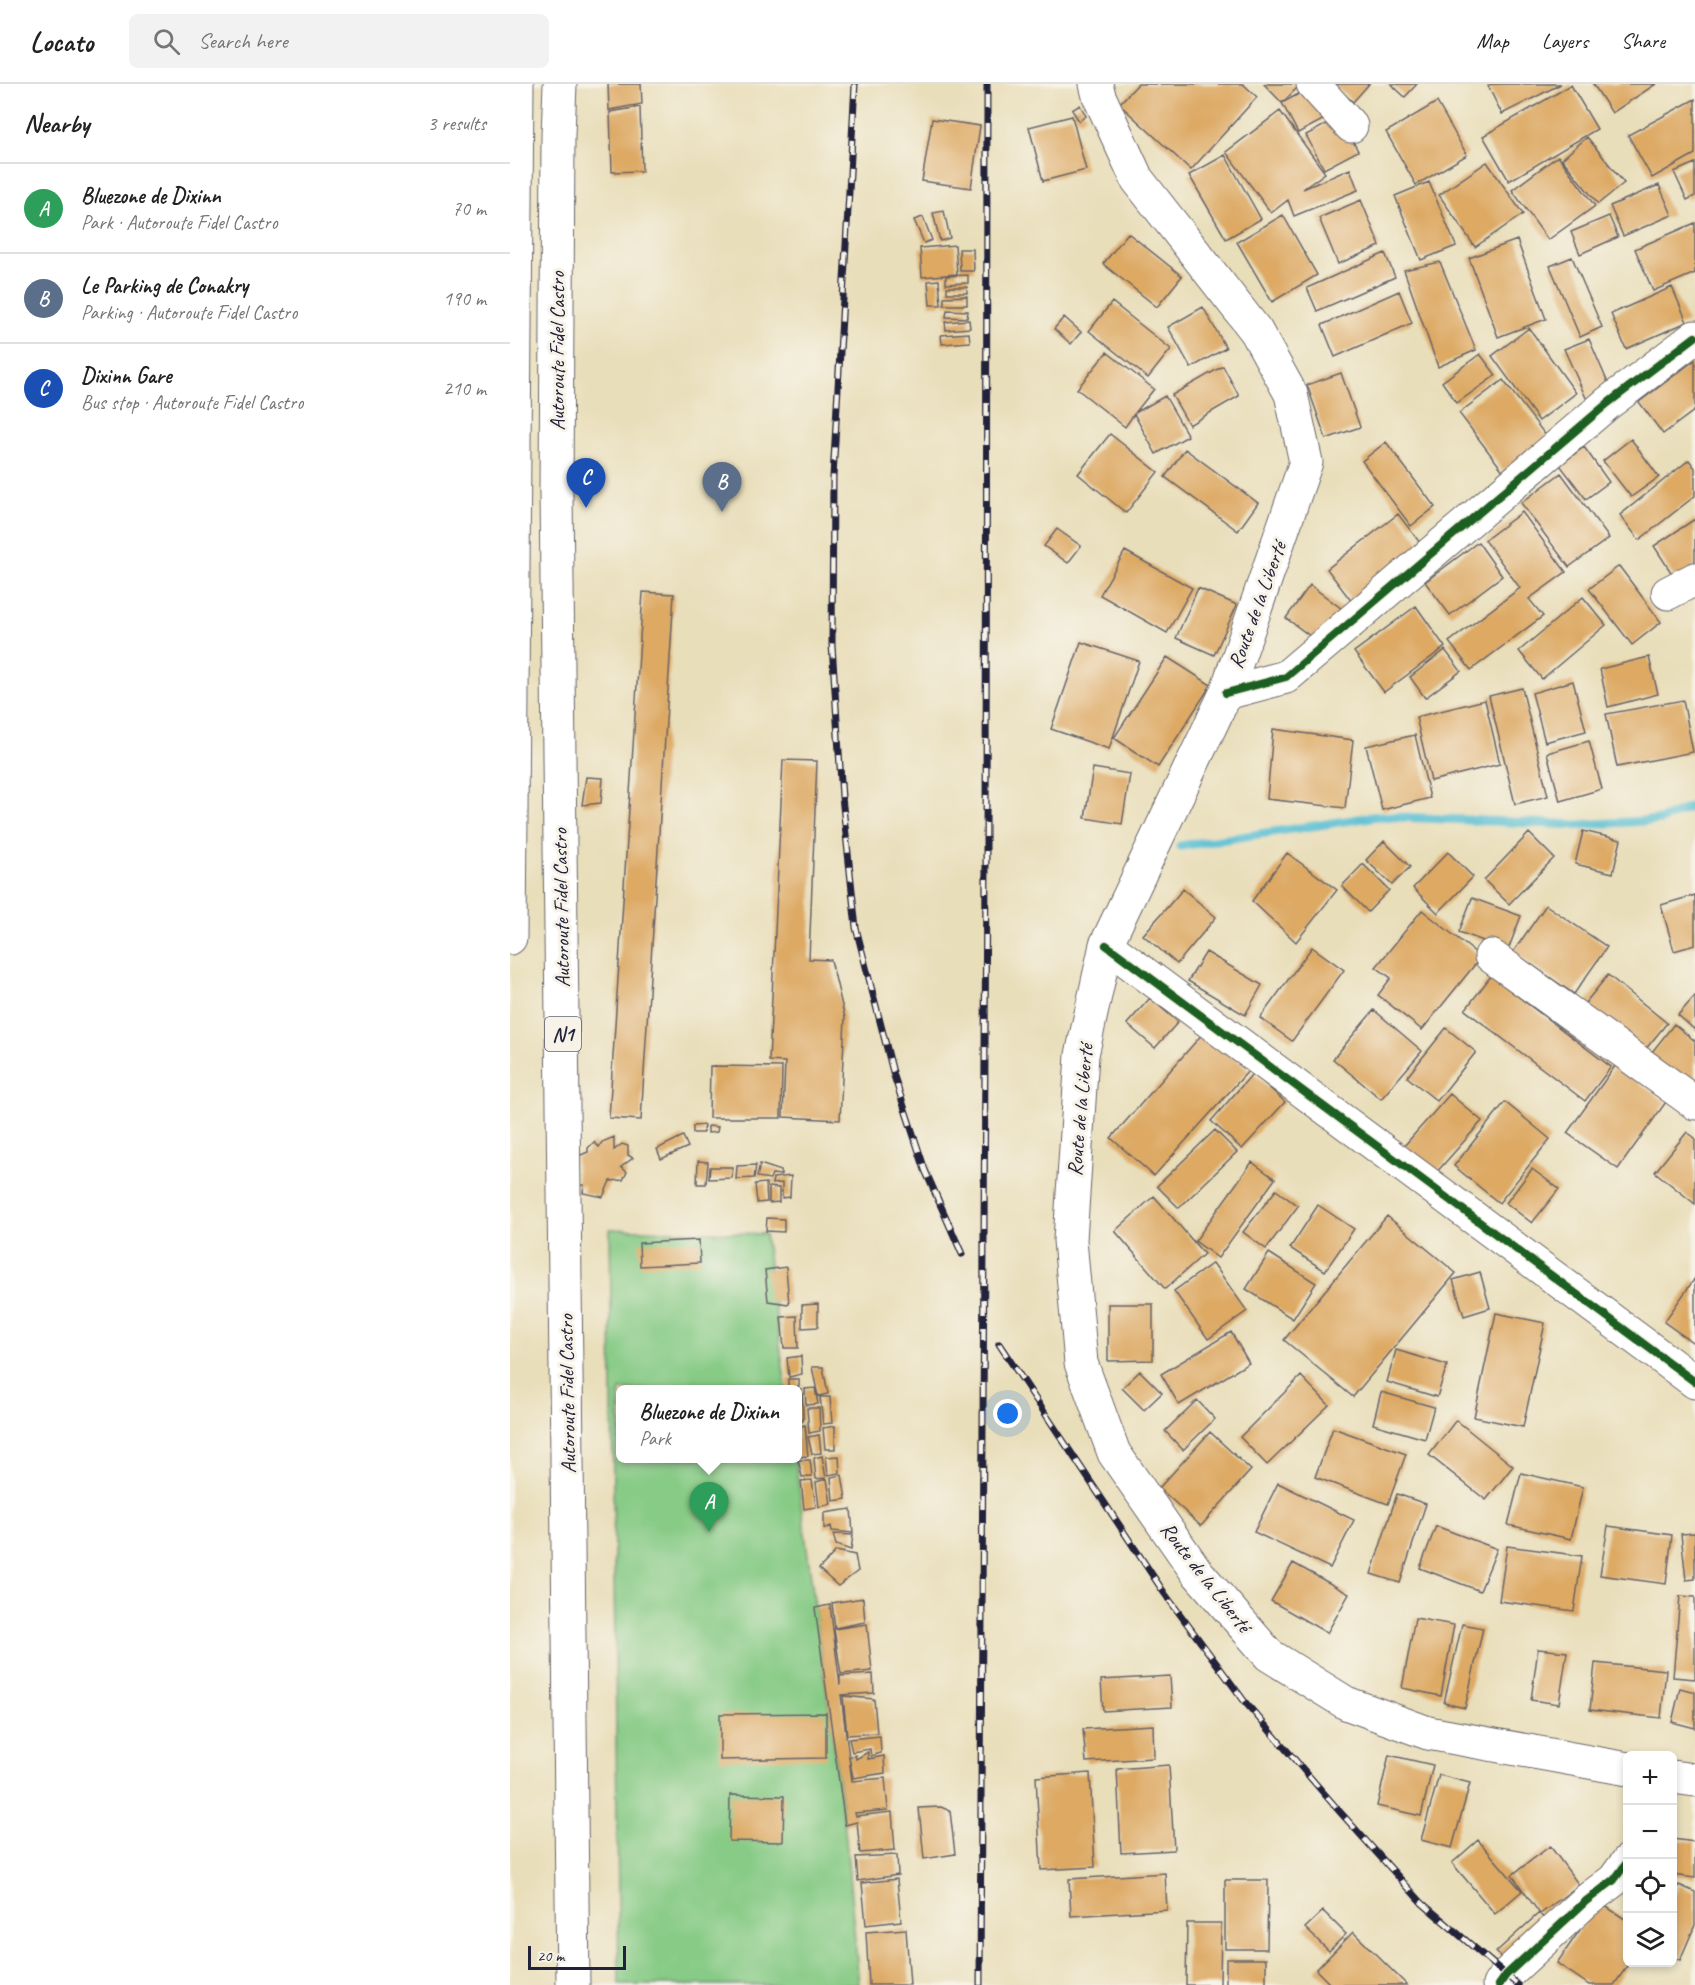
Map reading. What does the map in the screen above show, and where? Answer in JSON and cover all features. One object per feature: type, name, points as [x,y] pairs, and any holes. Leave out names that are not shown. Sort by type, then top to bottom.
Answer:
[{"type":"main road","name":"Autoroute Fidel Castro","points":[[510,938],[518,84]]},
{"type":"main road","name":"Autoroute Fidel Castro","points":[[561,84],[558,147],[556,493],[573,1985]]},
{"type":"main road","name":"Route de la Liberté","points":[[1096,84],[1099,96],[1137,179],[1256,332],[1291,394],[1306,462],[1226,693],[1106,945],[1082,1055],[1070,1240],[1081,1363],[1114,1452],[1196,1571],[1269,1655],[1346,1703],[1428,1733],[1623,1767]]},
{"type":"main road","points":[[1313,84],[1351,126]]},
{"type":"main road","points":[[1226,693],[1286,676],[1608,403],[1695,337]]},
{"type":"main road","points":[[1106,945],[1695,1382]]},
{"type":"main road","points":[[1491,956],[1695,1103]]},
{"type":"main road","points":[[1500,1985],[1506,1975],[1586,1901],[1614,1880],[1623,1868]]},
{"type":"green space","points":[[610,1229],[765,1234],[785,1385],[616,1385],[616,1463],[796,1463],[845,1829],[859,1985],[619,1985]]},
{"type":"building","points":[[608,84],[641,84],[642,104],[609,110]]},
{"type":"building","points":[[1138,84],[1243,84],[1257,97],[1191,170],[1119,104]]},
{"type":"building","points":[[1264,84],[1301,84],[1282,103]]},
{"type":"building","points":[[1317,84],[1334,114],[1298,133],[1282,103]]},
{"type":"building","points":[[1333,84],[1369,84],[1353,102]]},
{"type":"building","points":[[1391,84],[1417,84],[1405,97]]},
{"type":"building","points":[[1491,84],[1561,84],[1502,114],[1488,86]]},
{"type":"building","points":[[1593,84],[1656,84],[1612,113]]},
{"type":"building","points":[[1571,85],[1597,129],[1509,181],[1483,136]]},
{"type":"building","points":[[1695,99],[1695,154],[1652,178],[1628,135]]},
{"type":"building","points":[[1437,102],[1467,155],[1416,185],[1386,132]]},
{"type":"building","points":[[1080,105],[1086,116],[1079,121],[1072,110]]},
{"type":"building","points":[[640,107],[642,171],[612,172],[610,112]]},
{"type":"building","points":[[1280,111],[1325,173],[1303,189],[1350,169],[1358,190],[1294,216],[1288,200],[1271,213],[1226,152]]},
{"type":"building","points":[[1072,116],[1086,170],[1043,181],[1029,127]]},
{"type":"building","points":[[1340,117],[1358,151],[1324,169],[1306,135]]},
{"type":"building","points":[[932,119],[980,126],[971,188],[922,181]]},
{"type":"building","points":[[1587,137],[1624,183],[1598,204],[1562,159]]},
{"type":"building","points":[[1225,155],[1261,219],[1226,239],[1189,175]]},
{"type":"building","points":[[1558,156],[1595,206],[1548,240],[1512,190]]},
{"type":"building","points":[[1487,162],[1523,214],[1475,247],[1439,195]]},
{"type":"building","points":[[1695,163],[1695,196],[1687,200],[1674,172]]},
{"type":"building","points":[[1429,182],[1456,246],[1421,260],[1395,196]]},
{"type":"building","points":[[1659,185],[1672,215],[1623,236],[1610,206]]},
{"type":"building","points":[[1361,200],[1380,246],[1338,264],[1319,218]]},
{"type":"building","points":[[944,211],[950,238],[940,241],[933,213]]},
{"type":"building","points":[[1283,215],[1317,275],[1272,302],[1237,242]]},
{"type":"building","points":[[1609,216],[1618,237],[1580,254],[1571,232]]},
{"type":"building","points":[[923,217],[932,240],[924,243],[914,220]]},
{"type":"building","points":[[1695,223],[1695,273],[1653,291],[1635,249]]},
{"type":"building","points":[[1128,233],[1182,276],[1157,307],[1103,264]]},
{"type":"building","points":[[1517,240],[1546,319],[1498,337],[1469,258]]},
{"type":"building","points":[[955,245],[957,274],[922,277],[920,248]]},
{"type":"building","points":[[959,249],[973,249],[974,271],[960,271]]},
{"type":"building","points":[[1385,253],[1395,277],[1317,311],[1307,288]]},
{"type":"building","points":[[1572,257],[1602,327],[1580,337],[1550,266]]},
{"type":"building","points":[[1440,262],[1476,350],[1438,367],[1404,270]]},
{"type":"building","points":[[968,275],[968,283],[946,284],[946,276]]},
{"type":"building","points":[[939,280],[941,305],[930,305],[928,281]]},
{"type":"building","points":[[947,287],[967,287],[967,293],[947,293]]},
{"type":"building","points":[[1672,287],[1687,322],[1626,349],[1611,314]]},
{"type":"building","points":[[1399,291],[1412,323],[1335,357],[1322,325]]},
{"type":"building","points":[[967,296],[967,305],[944,305],[944,297]]},
{"type":"building","points":[[1112,302],[1171,349],[1148,378],[1089,331]]},
{"type":"building","points":[[1203,307],[1226,348],[1191,368],[1168,327]]},
{"type":"building","points":[[947,310],[968,311],[967,318],[946,317]]},
{"type":"building","points":[[1064,317],[1081,332],[1071,344],[1054,329]]},
{"type":"building","points":[[969,320],[970,328],[946,330],[945,322]]},
{"type":"building","points":[[1529,328],[1576,393],[1539,421],[1492,356]]},
{"type":"building","points":[[969,333],[970,342],[942,344],[941,335]]},
{"type":"building","points":[[1589,339],[1611,390],[1587,400],[1564,349]]},
{"type":"building","points":[[1107,352],[1154,389],[1135,413],[1165,396],[1188,436],[1156,454],[1134,414],[1125,427],[1077,389]]},
{"type":"building","points":[[1480,354],[1496,375],[1457,403],[1442,382]]},
{"type":"building","points":[[1695,360],[1695,410],[1663,434],[1639,402]]},
{"type":"building","points":[[1223,366],[1239,396],[1189,425],[1172,395]]},
{"type":"building","points":[[1341,373],[1360,427],[1326,439],[1307,385]]},
{"type":"building","points":[[1503,380],[1547,437],[1503,471],[1459,413]]},
{"type":"building","points":[[1110,434],[1158,472],[1126,513],[1078,474]]},
{"type":"building","points":[[1631,439],[1659,477],[1631,497],[1603,461]]},
{"type":"building","points":[[1386,442],[1435,507],[1411,526],[1362,461]]},
{"type":"building","points":[[1584,447],[1609,482],[1586,499],[1560,465]]},
{"type":"building","points":[[1185,449],[1258,503],[1238,531],[1165,477]]},
{"type":"building","points":[[1689,460],[1695,468],[1695,496],[1639,540],[1620,515]]},
{"type":"building","points":[[1561,473],[1609,538],[1569,567],[1521,503]]},
{"type":"building","points":[[1522,512],[1566,572],[1529,599],[1543,616],[1471,670],[1449,642],[1520,588],[1485,540]]},
{"type":"building","points":[[1398,514],[1427,552],[1355,606],[1327,569]]},
{"type":"building","points":[[1695,519],[1695,567],[1676,580],[1654,546]]},
{"type":"building","points":[[1057,529],[1081,546],[1068,563],[1044,546]]},
{"type":"building","points":[[1478,542],[1502,576],[1450,615],[1425,582]]},
{"type":"building","points":[[1125,551],[1192,588],[1167,633],[1100,595]]},
{"type":"building","points":[[1619,566],[1661,622],[1632,645],[1589,589]]},
{"type":"building","points":[[1310,585],[1342,609],[1318,642],[1286,618]]},
{"type":"building","points":[[1198,588],[1237,605],[1214,655],[1176,638]]},
{"type":"building","points":[[643,592],[674,594],[641,1120],[609,1118]]},
{"type":"building","points":[[1583,597],[1606,625],[1542,679],[1519,651]]},
{"type":"building","points":[[1416,606],[1445,647],[1384,692],[1354,652]]},
{"type":"building","points":[[1081,642],[1139,661],[1109,749],[1051,729]]},
{"type":"building","points":[[1445,650],[1461,671],[1425,698],[1410,677]]},
{"type":"building","points":[[1167,657],[1211,685],[1158,767],[1114,738]]},
{"type":"building","points":[[1649,657],[1658,694],[1608,707],[1600,669]]},
{"type":"building","points":[[1573,681],[1586,731],[1545,742],[1532,693]]},
{"type":"building","points":[[1522,688],[1548,796],[1515,804],[1489,696]]},
{"type":"building","points":[[1485,700],[1500,764],[1431,781],[1416,717]]},
{"type":"building","points":[[1683,700],[1693,752],[1617,767],[1606,714]]},
{"type":"building","points":[[1273,729],[1353,740],[1345,808],[1267,799]]},
{"type":"building","points":[[1415,735],[1430,798],[1382,810],[1366,746]]},
{"type":"building","points":[[1589,741],[1602,789],[1560,801],[1547,753]]},
{"type":"building","points":[[783,760],[817,761],[809,959],[831,960],[845,1018],[840,1120],[783,1117],[785,1062],[769,1061]]},
{"type":"building","points":[[1093,768],[1130,774],[1122,824],[1085,818]]},
{"type":"building","points":[[586,777],[603,778],[601,803],[582,805]]},
{"type":"building","points":[[1583,831],[1621,840],[1613,873],[1575,864]]},
{"type":"building","points":[[1529,833],[1554,858],[1509,904],[1484,880]]},
{"type":"building","points":[[1384,841],[1410,867],[1392,885],[1366,860]]},
{"type":"building","points":[[1448,852],[1473,877],[1438,913],[1413,888]]},
{"type":"building","points":[[1287,853],[1337,890],[1296,942],[1252,901]]},
{"type":"building","points":[[1363,864],[1389,890],[1368,912],[1342,886]]},
{"type":"building","points":[[1183,889],[1216,917],[1177,964],[1143,935]]},
{"type":"building","points":[[1695,895],[1695,945],[1674,951],[1661,905]]},
{"type":"building","points":[[1472,898],[1521,916],[1508,950],[1459,932]]},
{"type":"building","points":[[1546,905],[1607,947],[1574,994],[1513,952]]},
{"type":"building","points":[[1422,910],[1481,957],[1422,1030],[1378,995],[1391,978],[1376,967]]},
{"type":"building","points":[[1312,947],[1344,970],[1292,1041],[1260,1018]]},
{"type":"building","points":[[1206,952],[1262,985],[1245,1015],[1188,981]]},
{"type":"building","points":[[1608,975],[1667,1023],[1640,1056],[1581,1008]]},
{"type":"building","points":[[1491,976],[1611,1067],[1585,1101],[1465,1010]]},
{"type":"building","points":[[1695,996],[1695,1030],[1678,1015]]},
{"type":"building","points":[[1150,998],[1178,1022],[1155,1048],[1127,1024]]},
{"type":"building","points":[[1374,1010],[1422,1051],[1381,1099],[1333,1059]]},
{"type":"building","points":[[1674,1024],[1695,1041],[1695,1093],[1648,1057]]},
{"type":"building","points":[[1446,1028],[1476,1052],[1437,1101],[1407,1077]]},
{"type":"building","points":[[1205,1031],[1249,1070],[1154,1176],[1111,1138]]},
{"type":"building","points":[[710,1066],[782,1067],[781,1118],[709,1118]]},
{"type":"building","points":[[1615,1066],[1666,1102],[1618,1169],[1567,1133]]},
{"type":"building","points":[[1253,1073],[1285,1102],[1242,1149],[1211,1121]]},
{"type":"building","points":[[1450,1094],[1482,1121],[1435,1174],[1404,1146]]},
{"type":"building","points":[[1505,1102],[1550,1139],[1499,1203],[1454,1166]]},
{"type":"building","points":[[704,1125],[703,1133],[693,1133],[693,1126]]},
{"type":"building","points":[[708,1126],[718,1127],[717,1132],[708,1133]]},
{"type":"building","points":[[1215,1130],[1237,1152],[1179,1208],[1157,1186]]},
{"type":"building","points":[[1687,1132],[1695,1138],[1695,1204],[1655,1172]]},
{"type":"building","points":[[683,1136],[688,1147],[661,1159],[657,1149]]},
{"type":"building","points":[[614,1137],[614,1150],[622,1144],[628,1146],[628,1155],[633,1158],[621,1167],[627,1172],[623,1180],[610,1181],[603,1197],[583,1193],[584,1185],[577,1186],[576,1157],[588,1152],[588,1148],[594,1142],[599,1147],[602,1142]]},
{"type":"building","points":[[698,1161],[708,1162],[706,1184],[697,1184]]},
{"type":"building","points":[[1252,1162],[1275,1179],[1218,1258],[1195,1241]]},
{"type":"building","points":[[760,1164],[781,1171],[781,1175],[772,1174],[770,1179],[757,1177]]},
{"type":"building","points":[[756,1165],[754,1178],[736,1179],[737,1166]]},
{"type":"building","points":[[710,1167],[733,1167],[732,1178],[709,1179]]},
{"type":"building","points":[[1532,1169],[1559,1189],[1532,1223],[1506,1203]]},
{"type":"building","points":[[791,1176],[790,1197],[782,1198],[782,1183],[772,1184],[773,1178]]},
{"type":"building","points":[[766,1183],[767,1202],[757,1203],[755,1184]]},
{"type":"building","points":[[769,1187],[779,1188],[779,1202],[769,1203]]},
{"type":"building","points":[[1276,1190],[1298,1206],[1266,1249],[1243,1232]]},
{"type":"building","points":[[1154,1196],[1204,1254],[1165,1289],[1115,1231]]},
{"type":"building","points":[[1318,1205],[1354,1229],[1325,1271],[1290,1248]]},
{"type":"building","points":[[1387,1216],[1456,1273],[1353,1397],[1284,1340]]},
{"type":"building","points":[[767,1218],[784,1219],[784,1232],[766,1231]]},
{"type":"building","points":[[699,1240],[700,1263],[640,1266],[639,1243]]},
{"type":"building","points":[[1269,1253],[1316,1283],[1293,1319],[1246,1289]]},
{"type":"building","points":[[1213,1263],[1247,1311],[1208,1339],[1174,1291]]},
{"type":"building","points":[[786,1267],[789,1304],[768,1301],[765,1270]]},
{"type":"building","points":[[1480,1272],[1490,1308],[1464,1316],[1453,1280]]},
{"type":"building","points":[[1695,1278],[1695,1344],[1664,1322]]},
{"type":"building","points":[[818,1304],[818,1327],[802,1328],[802,1305]]},
{"type":"building","points":[[1108,1304],[1153,1304],[1153,1360],[1108,1361]]},
{"type":"building","points":[[1496,1313],[1545,1323],[1523,1427],[1474,1417]]},
{"type":"building","points":[[797,1316],[798,1348],[784,1348],[781,1317]]},
{"type":"building","points":[[1231,1332],[1249,1363],[1179,1405],[1161,1374]]},
{"type":"building","points":[[1396,1350],[1447,1365],[1437,1397],[1387,1382]]},
{"type":"building","points":[[801,1356],[802,1374],[789,1377],[787,1358]]},
{"type":"building","points":[[812,1367],[823,1367],[828,1394],[818,1396]]},
{"type":"building","points":[[1140,1371],[1162,1393],[1144,1410],[1122,1388]]},
{"type":"building","points":[[1301,1376],[1329,1405],[1267,1465],[1240,1437]]},
{"type":"building","points":[[788,1379],[799,1379],[799,1385],[788,1385]]},
{"type":"building","points":[[815,1388],[818,1404],[806,1405],[805,1389]]},
{"type":"building","points":[[1381,1392],[1434,1407],[1425,1439],[1373,1424]]},
{"type":"building","points":[[820,1397],[830,1397],[832,1423],[823,1424]]},
{"type":"building","points":[[1197,1400],[1215,1419],[1183,1450],[1165,1431]]},
{"type":"building","points":[[807,1408],[819,1408],[820,1431],[809,1433]]},
{"type":"building","points":[[1456,1420],[1513,1466],[1486,1500],[1429,1455]]},
{"type":"building","points":[[805,1425],[808,1456],[802,1457],[802,1426]]},
{"type":"building","points":[[835,1426],[835,1449],[825,1449],[823,1428]]},
{"type":"building","points":[[1333,1428],[1406,1454],[1388,1504],[1315,1477]]},
{"type":"building","points":[[1210,1432],[1251,1470],[1201,1526],[1159,1488]]},
{"type":"building","points":[[819,1435],[821,1453],[812,1454],[808,1437]]},
{"type":"building","points":[[822,1456],[826,1478],[816,1479],[814,1458]]},
{"type":"building","points":[[839,1456],[840,1473],[828,1475],[826,1457]]},
{"type":"building","points":[[802,1460],[810,1460],[812,1476],[802,1477],[799,1463],[802,1463]]},
{"type":"building","points":[[1521,1473],[1583,1487],[1571,1539],[1508,1525]]},
{"type":"building","points":[[842,1475],[846,1499],[833,1501],[831,1477]]},
{"type":"building","points":[[827,1479],[831,1504],[819,1507],[816,1482]]},
{"type":"building","points":[[812,1480],[816,1507],[804,1509],[801,1481]]},
{"type":"building","points":[[1278,1483],[1354,1520],[1330,1568],[1254,1532]]},
{"type":"building","points":[[1397,1494],[1426,1504],[1400,1583],[1371,1574]]},
{"type":"building","points":[[851,1509],[853,1533],[832,1531],[831,1526],[824,1529],[824,1513]]},
{"type":"building","points":[[1436,1526],[1497,1549],[1480,1591],[1420,1568]]},
{"type":"building","points":[[1608,1526],[1672,1535],[1666,1584],[1600,1575]]},
{"type":"building","points":[[1695,1533],[1695,1579],[1686,1580],[1681,1534]]},
{"type":"building","points":[[833,1534],[853,1535],[851,1550],[836,1545]]},
{"type":"building","points":[[1507,1546],[1582,1556],[1574,1611],[1499,1601]]},
{"type":"building","points":[[836,1551],[855,1555],[858,1571],[838,1586],[819,1569]]},
{"type":"building","points":[[1293,1563],[1349,1594],[1327,1633],[1271,1601]]},
{"type":"building","points":[[1680,1596],[1695,1597],[1695,1679],[1673,1677]]},
{"type":"building","points":[[863,1598],[865,1622],[835,1628],[832,1603]]},
{"type":"building","points":[[830,1605],[840,1685],[840,1676],[873,1674],[874,1693],[841,1695],[852,1781],[885,1778],[888,1810],[855,1813],[856,1816],[892,1812],[895,1850],[860,1853],[857,1822],[845,1825],[815,1608]]},
{"type":"building","points":[[1415,1618],[1454,1625],[1441,1696],[1402,1688]]},
{"type":"building","points":[[867,1624],[872,1671],[841,1674],[834,1629]]},
{"type":"building","points":[[1462,1624],[1483,1628],[1465,1708],[1444,1703]]},
{"type":"building","points":[[1538,1649],[1567,1652],[1559,1704],[1531,1700]]},
{"type":"building","points":[[1595,1663],[1666,1670],[1661,1718],[1590,1710]]},
{"type":"building","points":[[1170,1676],[1172,1707],[1103,1711],[1101,1680]]},
{"type":"building","points":[[1680,1688],[1695,1692],[1695,1728],[1672,1722]]},
{"type":"building","points":[[843,1696],[874,1699],[877,1733],[847,1735]]},
{"type":"building","points":[[826,1713],[826,1758],[720,1760],[720,1714]]},
{"type":"building","points":[[1153,1725],[1154,1758],[1086,1762],[1083,1729]]},
{"type":"building","points":[[880,1736],[881,1753],[871,1756],[870,1749],[852,1752],[849,1739]]},
{"type":"building","points":[[868,1752],[868,1759],[884,1756],[885,1773],[853,1778],[849,1757],[855,1755],[856,1759]]},
{"type":"building","points":[[1389,1755],[1433,1765],[1421,1816],[1377,1806]]},
{"type":"building","points":[[1169,1765],[1174,1850],[1121,1853],[1117,1769]]},
{"type":"building","points":[[1090,1773],[1095,1867],[1041,1870],[1036,1777]]},
{"type":"building","points":[[1439,1775],[1470,1783],[1452,1848],[1421,1840]]},
{"type":"building","points":[[730,1795],[784,1796],[783,1842],[729,1841]]},
{"type":"building","points":[[941,1807],[950,1811],[955,1854],[924,1859],[919,1808]]},
{"type":"building","points":[[1478,1840],[1522,1891],[1495,1914],[1452,1863]]},
{"type":"building","points":[[1677,1840],[1695,1842],[1695,1878],[1677,1876]]},
{"type":"building","points":[[1550,1846],[1579,1885],[1540,1914],[1512,1875]]},
{"type":"building","points":[[897,1855],[898,1875],[858,1881],[856,1857]]},
{"type":"building","points":[[1165,1873],[1167,1910],[1071,1916],[1069,1879]]},
{"type":"building","points":[[897,1879],[901,1921],[866,1925],[862,1883]]},
{"type":"building","points":[[1225,1880],[1268,1880],[1267,1949],[1225,1949]]},
{"type":"building","points":[[1679,1885],[1695,1892],[1695,1925],[1680,1960],[1677,1959],[1677,1889]]},
{"type":"building","points":[[1599,1902],[1623,1918],[1623,1967],[1627,1967],[1614,1985],[1589,1985],[1557,1963]]},
{"type":"building","points":[[1323,1911],[1346,1934],[1329,1951],[1305,1928]]},
{"type":"building","points":[[1539,1913],[1556,1932],[1514,1971],[1496,1952]]},
{"type":"building","points":[[1187,1923],[1221,1923],[1220,1985],[1186,1985]]},
{"type":"building","points":[[906,1929],[910,1985],[869,1985],[866,1932]]},
{"type":"building","points":[[1353,1932],[1407,1985],[1331,1985],[1316,1970]]},
{"type":"building","points":[[1226,1959],[1266,1959],[1266,1985],[1226,1985]]},
{"type":"waterway","points":[[1180,846],[1378,816],[1577,825],[1660,820],[1695,805]]},
{"type":"railway","points":[[855,84],[833,477],[832,645],[842,797],[856,928],[894,1076],[925,1170],[962,1254]]},
{"type":"railway","points":[[980,1985],[986,863],[987,84]]},
{"type":"railway","points":[[999,1344],[1165,1594],[1245,1702],[1422,1903],[1518,1985]]},
{"type":"cycle path","points":[[1226,693],[1286,677],[1608,403],[1695,337]]},
{"type":"cycle path","points":[[1106,945],[1695,1382]]},
{"type":"cycle path","points":[[1499,1985],[1506,1975],[1586,1901],[1614,1880],[1623,1868]]},
{"type":"place","name":"Dixinn Gare","points":[[586,508]]},
{"type":"place","name":"Le Parking de Conakry","points":[[722,512]]},
{"type":"place","name":"Bluezone de Dixinn","points":[[709,1532]]}]
